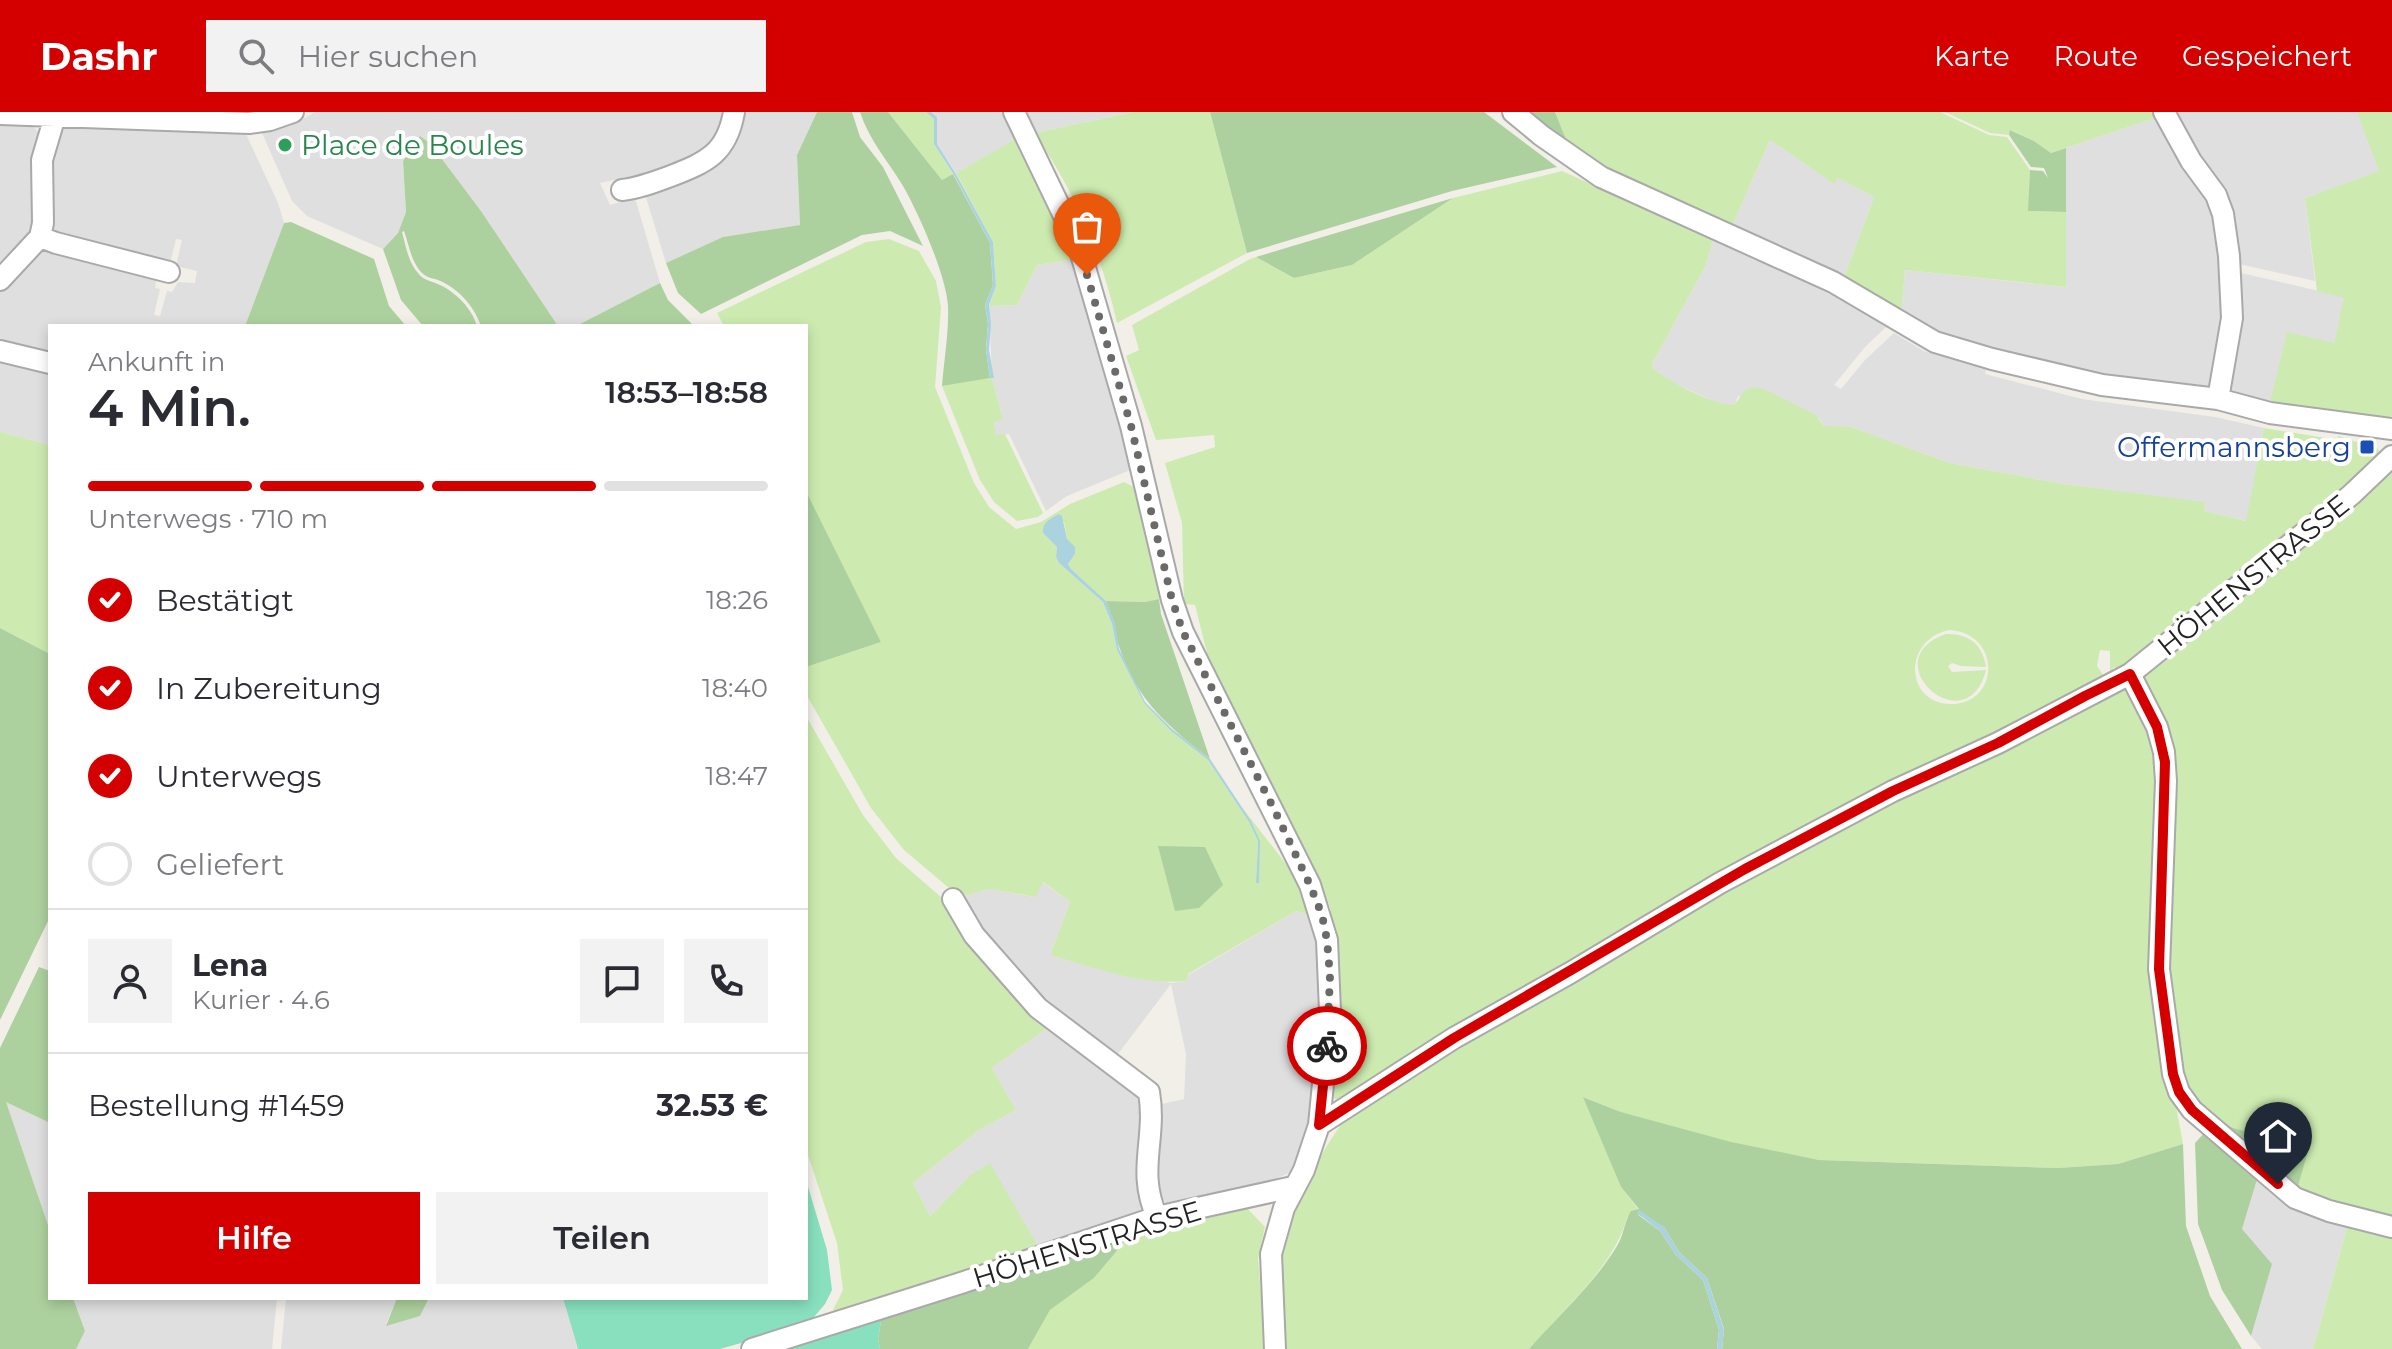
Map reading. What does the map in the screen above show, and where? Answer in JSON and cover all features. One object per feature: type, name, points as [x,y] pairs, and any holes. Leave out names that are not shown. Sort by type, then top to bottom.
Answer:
[{"type":"street","points":[[0,114],[249,123],[293,112]]},
{"type":"street","points":[[622,190],[638,188],[705,162],[726,140],[734,112]]},
{"type":"street","points":[[1014,112],[1079,247],[1131,426],[1172,600],[1183,632],[1274,809],[1322,915],[1327,940],[1330,1011],[1319,1125],[1304,1170],[1293,1187],[1276,1231],[1271,1254],[1275,1349]]},
{"type":"street","points":[[1513,112],[1601,177],[1833,282],[1935,342],[2102,385],[2218,399],[2270,413],[2392,429]]},
{"type":"street","points":[[2164,112],[2191,161],[2216,195],[2223,214],[2232,318],[2218,399]]},
{"type":"street","points":[[0,280],[40,237],[43,223],[42,160],[55,116]]},
{"type":"street","points":[[40,237],[169,272]]},
{"type":"street","points":[[0,351],[48,363]]},
{"type":"street","name":"HÖHENSTRASSE","points":[[1319,1125],[1454,1038],[1745,869],[1893,791],[1998,743],[2130,674],[2351,495],[2392,456]]},
{"type":"street","points":[[2130,674],[2157,727],[2165,762],[2159,969],[2169,1057],[2179,1092],[2192,1110],[2295,1198],[2329,1211],[2392,1227]]},
{"type":"street","points":[[953,899],[974,935],[1038,1008],[1149,1092],[1151,1132],[1146,1174],[1148,1196],[1157,1217]]},
{"type":"street","name":"HÖHENSTRASSE","points":[[752,1349],[947,1288],[1157,1217],[1293,1187]]},
{"type":"shaded area","points":[[315,112],[729,112],[708,152],[645,178],[636,175],[600,183],[610,205],[635,198],[660,283],[580,324],[557,324],[481,211],[430,143],[421,136],[403,161],[406,212],[398,233],[383,249],[307,216],[292,201],[262,133],[290,126]]},
{"type":"shaded area","points":[[741,112],[817,112],[797,155],[800,225],[724,237],[666,263],[645,194],[708,167]]},
{"type":"shaded area","points":[[931,112],[1006,112],[1019,138],[956,173],[937,144],[937,117]]},
{"type":"shaded area","points":[[1023,112],[1133,112],[1034,133]]},
{"type":"shaded area","points":[[2169,112],[2357,112],[2380,171],[2305,198],[2315,281],[2235,263]]},
{"type":"shaded area","points":[[2161,116],[2218,216],[2226,309],[2217,380],[2206,392],[2142,385],[1937,336],[1901,315],[1905,270],[2065,287],[2066,148]]},
{"type":"shaded area","points":[[0,124],[33,126],[41,136],[33,231],[0,269]]},
{"type":"shaded area","points":[[64,127],[246,134],[284,223],[246,324],[48,324],[48,355],[0,343],[0,288],[41,248],[157,278],[155,288],[160,289],[154,315],[160,316],[167,291],[172,292],[178,282],[195,283],[197,271],[176,266],[182,240],[176,239],[170,264],[61,237],[53,231],[50,226],[49,176],[54,146]]},
{"type":"shaded area","points":[[1770,140],[1833,183],[1838,178],[1874,197],[1843,280],[1732,226]]},
{"type":"shaded area","points":[[1713,239],[1831,295],[1886,327],[1834,385],[1841,389],[1865,360],[1894,333],[1924,351],[1986,370],[1985,374],[2082,399],[2215,417],[2264,428],[2247,521],[2203,511],[2205,503],[2063,484],[1950,463],[1851,427],[1828,428],[1819,418],[1738,396],[1735,404],[1724,406],[1665,379],[1652,364],[1706,265]]},
{"type":"shaded area","points":[[1075,259],[1102,345],[1130,470],[1067,496],[1046,511],[1009,434],[996,436],[994,421],[1003,420],[992,378],[989,306],[1017,305],[1037,265]]},
{"type":"shaded area","points":[[2237,272],[2345,297],[2334,343],[2269,406],[2230,394],[2227,389]]},
{"type":"shaded area","points":[[0,357],[48,369],[48,444],[0,432]]},
{"type":"shaded area","points":[[1042,882],[1070,902],[1050,955],[1111,972],[1171,983],[1187,981],[1188,975],[1296,911],[1312,916],[1320,955],[1322,998],[1312,1116],[1298,1161],[1289,1173],[1169,1206],[1156,1192],[1158,1105],[1184,1099],[1186,1054],[1171,984],[1115,1058],[1042,1005],[991,950],[961,897],[989,889],[1035,897]]},
{"type":"shaded area","points":[[1050,1026],[1145,1096],[1144,1203],[1137,1215],[1039,1248],[970,1175],[930,1216],[913,1183],[979,1130],[1016,1110],[992,1068]]},
{"type":"shaded area","points":[[5,1101],[48,1122],[48,1225]]},
{"type":"shaded area","points":[[2259,1173],[2349,1221],[2313,1349],[2262,1349],[2251,1336],[2242,1229]]},
{"type":"shaded area","points":[[74,1300],[277,1300],[272,1349],[76,1349],[85,1331]]},
{"type":"shaded area","points":[[286,1300],[396,1300],[386,1324],[420,1316],[428,1300],[564,1300],[578,1349],[281,1349]]},
{"type":"green space","points":[[817,112],[852,112],[860,137],[883,167],[923,246],[890,231],[862,235],[701,314],[678,293],[666,263],[723,237],[800,225],[797,155]]},
{"type":"green space","points":[[860,112],[888,112],[942,180],[953,174],[990,243],[993,285],[985,305],[990,378],[942,386],[948,306],[942,278],[931,245],[909,198]]},
{"type":"green space","points":[[888,112],[926,112],[934,119],[934,144],[953,174],[942,180]]},
{"type":"green space","points":[[1133,112],[1210,112],[1247,253],[1117,323],[1085,224],[1062,177],[1034,133]]},
{"type":"green space","points":[[1210,112],[1484,112],[1557,167],[1452,191],[1247,253]]},
{"type":"green space","points":[[1526,112],[1555,112],[1568,144]]},
{"type":"green space","points":[[1555,112],[1940,112],[1989,135],[2007,137],[2030,170],[2029,211],[2066,212],[2066,287],[1905,270],[1901,315],[1843,280],[1874,197],[1838,178],[1834,184],[1770,140],[1732,226],[1597,164],[1568,144]]},
{"type":"green space","points":[[1945,112],[2157,112],[2161,116],[2051,153],[2011,130],[2009,135],[1990,133]]},
{"type":"green space","points":[[2357,112],[2392,112],[2392,416],[2386,420],[2269,406],[2287,332],[2334,343],[2344,298],[2317,291],[2305,198],[2379,171]]},
{"type":"green space","points":[[2010,130],[2051,153],[2066,148],[2066,212],[2028,211],[2030,170],[2043,171],[2048,178],[2044,168],[2031,167],[2009,135]]},
{"type":"green space","points":[[420,136],[430,143],[481,211],[557,324],[480,324],[459,293],[421,272],[404,231],[406,248],[415,269],[423,278],[458,297],[476,324],[421,324],[401,300],[383,249],[398,233],[406,212],[403,161]]},
{"type":"green space","points":[[1016,139],[1075,259],[1037,265],[1017,305],[989,306],[996,286],[993,242],[956,173]]},
{"type":"green space","points":[[1562,171],[1713,239],[1706,265],[1652,367],[1679,385],[1717,402],[1735,404],[1745,390],[1754,387],[1764,389],[1816,415],[1824,426],[1851,427],[1950,463],[2063,484],[2205,502],[2204,511],[2246,521],[2264,428],[2338,440],[2338,436],[2378,449],[2383,458],[2120,672],[2114,667],[2110,673],[2110,651],[2100,650],[2097,666],[2106,679],[1339,1104],[1332,1095],[1339,994],[1338,951],[1330,907],[1314,867],[1210,665],[1195,605],[1184,604],[1182,523],[1165,463],[1215,447],[1214,435],[1156,440],[1126,356],[1139,350],[1132,325],[1250,259],[1256,257],[1294,278],[1352,265],[1453,198]],"holes":[[[1949,630],[1966,634],[1979,643],[1986,655],[1986,681],[1979,693],[1967,701],[1951,704],[1936,701],[1925,694],[1918,683],[1915,671],[1917,658],[1923,646],[1934,636]]]},
{"type":"green space","points":[[1453,198],[1352,265],[1294,278],[1256,257]]},
{"type":"green space","points":[[291,222],[374,259],[389,306],[404,324],[246,324],[284,223]]},
{"type":"green space","points":[[889,239],[919,251],[936,281],[941,307],[935,387],[974,483],[989,507],[1016,529],[1041,522],[1070,504],[1124,482],[1134,487],[1156,573],[1159,599],[1145,602],[1106,601],[1068,564],[1075,554],[1067,539],[1064,522],[1056,516],[1043,533],[1057,547],[1059,563],[1103,602],[1112,624],[1117,650],[1144,703],[1171,731],[1208,760],[1258,841],[1252,824],[1238,802],[1293,873],[1312,916],[1296,911],[1188,974],[1187,981],[1153,981],[1100,970],[1050,955],[1070,902],[1043,882],[1036,897],[989,889],[961,897],[904,850],[871,808],[808,698],[808,666],[881,642],[808,495],[808,324],[723,324],[717,313],[866,242]]},
{"type":"green space","points":[[660,283],[668,300],[692,324],[580,324]]},
{"type":"green space","points":[[992,378],[1003,420],[994,422],[996,435],[1005,434],[1043,513],[1038,517],[1017,521],[994,502],[980,480],[942,386]]},
{"type":"green space","points":[[0,432],[48,444],[48,653],[0,628]]},
{"type":"green space","points":[[2392,466],[2392,1221],[2296,1193],[2188,1098],[2169,1015],[2169,781],[2142,689],[2142,674]]},
{"type":"green space","points":[[808,495],[881,642],[808,666]]},
{"type":"green space","points":[[1159,599],[1161,614],[1210,759],[1156,712],[1135,684],[1120,649],[1106,601],[1145,602]]},
{"type":"green space","points":[[0,628],[48,653],[48,921],[0,1020]]},
{"type":"green space","points":[[1946,634],[1962,636],[1974,642],[1982,652],[1986,667],[1952,663],[1948,666],[1952,672],[1986,670],[1976,691],[1961,700],[1945,699],[1931,690],[1921,677],[1918,661],[1925,646]]},
{"type":"green space","points":[[2125,685],[2136,694],[2158,763],[2168,1086],[2176,1106],[2183,1144],[2118,1164],[2058,1168],[1819,1160],[1731,1143],[1621,1112],[1584,1097],[1621,1187],[1639,1210],[1627,1217],[1621,1235],[1600,1270],[1529,1349],[1286,1349],[1279,1284],[1282,1245],[1309,1176],[1348,1114],[1719,888]]},
{"type":"green space","points":[[808,719],[863,815],[896,858],[949,904],[966,937],[1019,1003],[1050,1026],[992,1068],[1016,1110],[979,1130],[913,1183],[930,1216],[970,1175],[990,1163],[1039,1248],[838,1315],[833,1310],[843,1290],[837,1243],[808,1155]]},
{"type":"green space","points":[[1158,846],[1205,847],[1223,885],[1199,908],[1175,911]]},
{"type":"green space","points":[[39,967],[48,970],[48,1122],[6,1102],[48,1225],[48,1300],[74,1300],[85,1331],[76,1349],[0,1349],[0,1048]]},
{"type":"green space","points":[[1583,1097],[1621,1112],[1731,1142],[1819,1160],[2058,1168],[2118,1164],[2183,1144],[2186,1226],[2210,1296],[2242,1349],[1722,1349],[1724,1329],[1707,1278],[1679,1252],[1664,1227],[1637,1214],[1660,1231],[1676,1255],[1703,1280],[1719,1330],[1717,1349],[1529,1349],[1598,1273],[1619,1242],[1631,1211],[1639,1209],[1621,1187]]},
{"type":"green space","points":[[2214,1122],[2308,1151],[2296,1193]]},
{"type":"green space","points":[[2208,1129],[2259,1173],[2242,1229],[2272,1264],[2251,1336],[2222,1290],[2198,1224],[2195,1143]]},
{"type":"green space","points":[[808,1187],[827,1250],[832,1290],[808,1324],[720,1349],[578,1349],[564,1300],[808,1300]]},
{"type":"green space","points":[[1247,1208],[1265,1227],[1258,1259],[1266,1349],[1028,1349],[1050,1310],[1094,1278],[1132,1233],[1170,1221]]},
{"type":"green space","points":[[2349,1221],[2392,1231],[2392,1349],[2313,1349]]},
{"type":"green space","points":[[1132,1233],[1094,1278],[1050,1310],[1028,1349],[880,1349],[878,1339],[882,1315]]},
{"type":"green space","points":[[396,1300],[428,1300],[420,1316],[386,1326]]},
{"type":"green space","points":[[882,1315],[878,1339],[880,1349],[775,1349]]},
{"type":"water","points":[[926,112],[937,117],[937,144],[993,242],[996,286],[989,305],[989,350],[994,378],[990,378],[986,350],[988,324],[985,305],[993,285],[990,243],[934,144],[934,119]]},
{"type":"water","points":[[1059,514],[1067,539],[1075,547],[1075,554],[1068,564],[1106,601],[1115,623],[1119,649],[1145,702],[1172,729],[1210,759],[1251,821],[1260,841],[1259,883],[1256,883],[1258,841],[1249,822],[1208,760],[1171,731],[1144,703],[1117,650],[1112,624],[1103,602],[1059,563],[1057,547],[1043,533],[1043,529],[1045,523]]},
{"type":"water","points":[[1639,1210],[1664,1227],[1679,1252],[1707,1278],[1724,1330],[1722,1349],[1717,1349],[1719,1330],[1703,1280],[1676,1255],[1660,1231],[1637,1213]]},
{"type":"way so far","points":[[1087,275],[1131,426],[1172,600],[1183,632],[1274,809],[1322,915],[1330,976],[1327,1046]]},
{"type":"place","name":"Place de Boules","points":[[285,145]]},
{"type":"place","name":"Offermannsberg","points":[[2367,447]]},
{"type":"route","points":[[1327,1046],[1319,1125],[1454,1038],[1795,841],[1924,776],[1998,743],[2130,674],[2157,727],[2165,762],[2159,969],[2173,1074],[2179,1092],[2192,1110],[2278,1184]]}]
